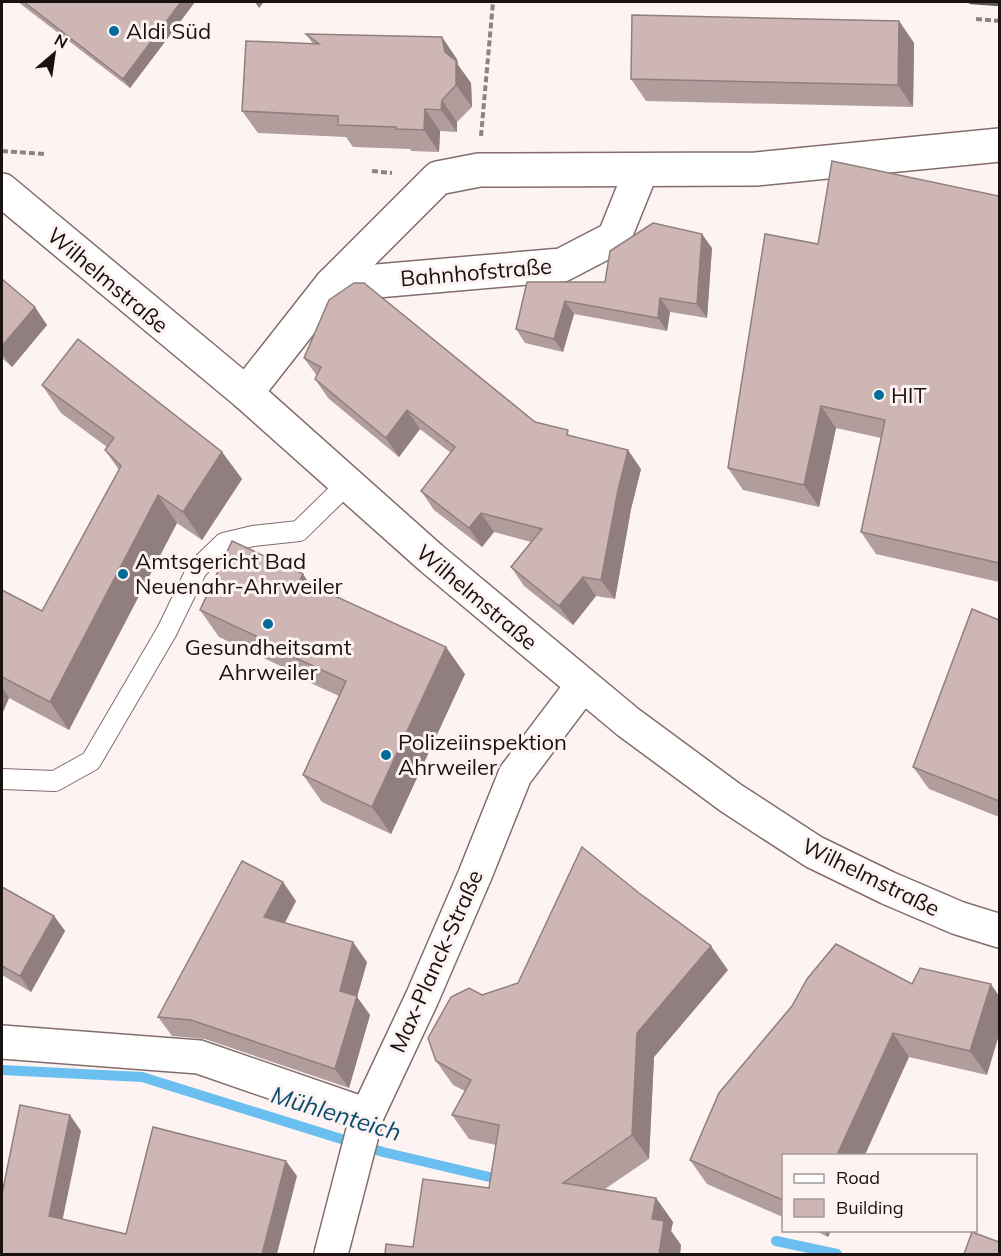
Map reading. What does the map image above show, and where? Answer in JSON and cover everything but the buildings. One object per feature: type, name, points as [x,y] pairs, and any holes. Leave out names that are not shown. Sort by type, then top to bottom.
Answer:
[{"type":"street","points":[[246,393],[331,285],[438,178],[479,170],[756,169],[999,145]]},
{"type":"street","name":"Bahnhofstraße","points":[[331,285],[562,265],[614,238],[641,171]]},
{"type":"street","name":"Wilhelmstraße","points":[[2,190],[246,393],[431,558],[627,722],[731,798],[814,852],[948,914],[999,931]]},
{"type":"street","name":"Max-Planck-Straße","points":[[331,1254],[362,1135],[515,775],[582,686]]},
{"type":"street","points":[[2,1042],[198,1057],[362,1135]]},
{"type":"lane","points":[[2,779],[55,781],[91,760],[162,640],[197,569],[224,543],[253,536],[299,531],[347,484]]},
{"type":"path","points":[[479,170],[493,2]]},
{"type":"path","points":[[976,19],[999,21]]},
{"type":"path","points":[[2,151],[44,154]]},
{"type":"waterway","name":"Mühlenteich","points":[[2,1070],[142,1077],[383,1152],[502,1180]]},
{"type":"waterway","name":"Mühlenteich","points":[[776,1241],[837,1254]]},
{"type":"railway","points":[[971,2],[1000,4]]},
{"type":"place","name":"Aldi Süd","points":[[114,31]]},
{"type":"place","name":"HIT","points":[[879,395]]},
{"type":"place","name":"Amtsgericht Bad Neuenahr-Ahrweiler","points":[[123,574]]},
{"type":"place","name":"Gesundheitsamt Ahrweiler","points":[[268,624]]},
{"type":"place","name":"Polizeiinspektion Ahrweiler","points":[[386,755]]}]
